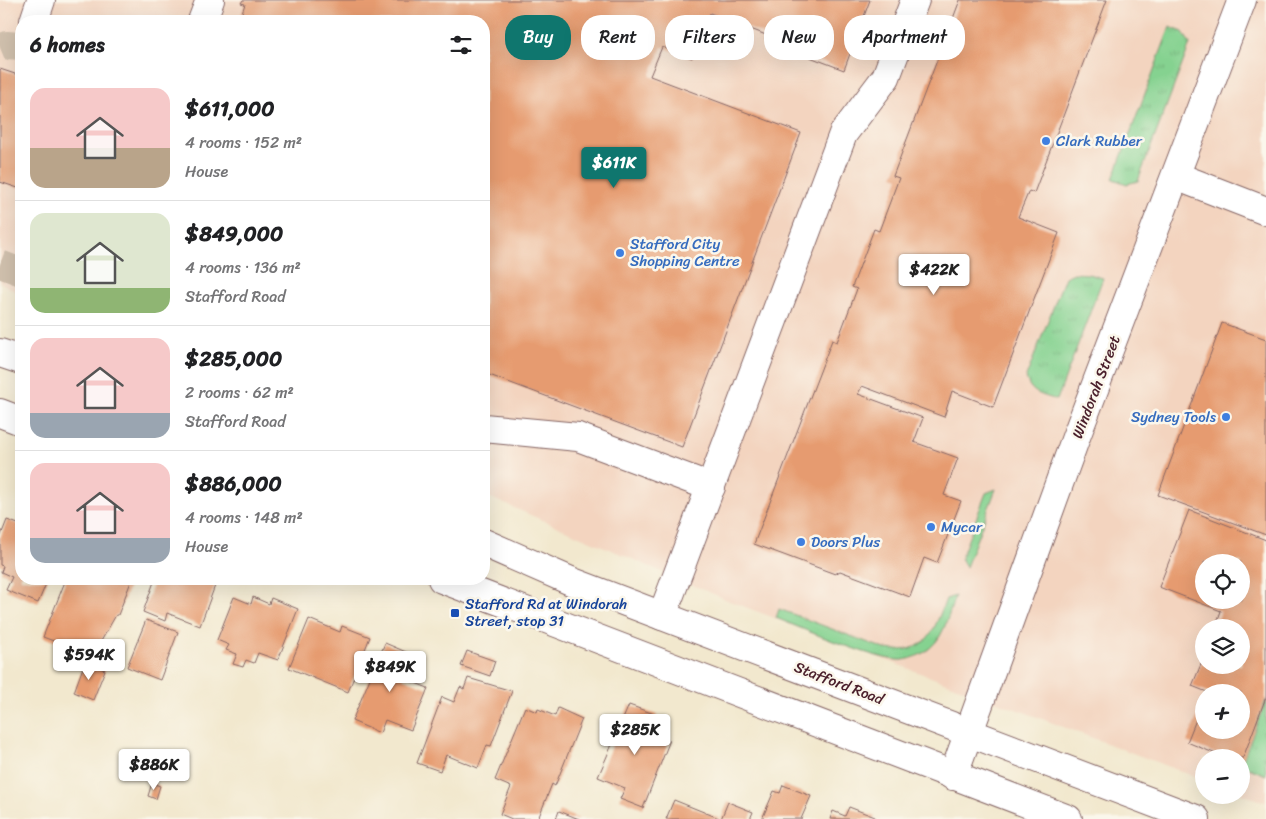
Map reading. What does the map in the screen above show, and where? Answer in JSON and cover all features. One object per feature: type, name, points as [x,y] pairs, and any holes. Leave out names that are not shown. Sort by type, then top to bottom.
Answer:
[{"type":"main road","points":[[36,15],[42,0]]},
{"type":"main road","points":[[204,15],[210,0]]},
{"type":"main road","points":[[662,616],[844,134],[886,77],[915,0]]},
{"type":"main road","name":"Windorah Street","points":[[953,776],[1066,464],[1242,0]]},
{"type":"main road","points":[[1176,176],[1266,211]]},
{"type":"main road","points":[[0,352],[15,358]]},
{"type":"main road","points":[[0,413],[15,419]]},
{"type":"main road","points":[[490,429],[578,438],[711,488]]},
{"type":"main road","name":"Stafford Road","points":[[490,545],[573,582],[1196,819]]},
{"type":"main road","points":[[458,585],[1068,819]]},
{"type":"shaded area","points":[[0,0],[1266,0],[1266,802],[1250,797],[1250,749],[1195,749],[1195,777],[732,602],[490,498],[490,15],[15,15],[15,291],[0,282]]},
{"type":"green space","points":[[1170,27],[1183,32],[1190,44],[1138,181],[1127,184],[1113,179]]},
{"type":"green space","points":[[1074,273],[1103,278],[1057,400],[1034,390],[1030,387],[1026,377],[1065,277]]},
{"type":"green space","points":[[996,489],[966,567],[961,558],[986,493]]},
{"type":"green space","points":[[955,596],[946,623],[936,642],[921,654],[903,660],[860,651],[776,618],[779,609],[885,649],[899,650],[919,645],[926,639],[937,622],[946,599]]},
{"type":"green space","points":[[1266,700],[1266,775],[1250,769],[1250,749],[1247,749]]},
{"type":"building","name":"Stafford City Shopping Centre","points":[[243,0],[870,0],[864,15],[844,15],[844,60],[848,60],[844,70],[818,60],[834,60],[834,15],[764,15],[764,34],[754,30],[754,15],[715,15],[710,13],[709,15],[665,15],[665,48],[662,47],[650,76],[801,133],[682,447],[490,375],[490,15],[241,15],[245,4],[241,3]]},
{"type":"building","points":[[960,0],[1107,0],[1034,193],[1029,191],[1018,217],[1059,233],[993,407],[952,391],[944,417],[862,386],[858,394],[923,418],[914,442],[958,458],[944,495],[961,501],[937,563],[924,558],[910,597],[840,571],[835,574],[754,544],[832,340],[837,342],[857,289],[852,287],[874,229],[879,231],[899,178],[893,176],[937,60],[965,60],[965,15],[954,15]]},
{"type":"building","points":[[0,69],[15,74],[15,187],[0,182]]},
{"type":"building","name":"Sydney Tools","points":[[1222,323],[1266,339],[1266,535],[1158,495]]},
{"type":"building","points":[[1189,510],[1266,540],[1266,697],[1246,749],[1204,749],[1187,742],[1195,722],[1195,739],[1250,739],[1250,684],[1195,684],[1195,687],[1192,686],[1197,674],[1250,674],[1250,619],[1218,619],[1221,611],[1216,609],[1250,609],[1250,554],[1195,554],[1195,601],[1159,587]]},
{"type":"building","points":[[7,520],[15,523],[15,585],[46,585],[38,603],[6,590],[12,577],[1,572],[3,566],[0,565],[0,538]]},
{"type":"building","points":[[64,585],[130,585],[118,615],[116,615],[96,650],[75,642],[72,648],[43,637]]},
{"type":"building","points":[[153,585],[215,585],[200,626],[167,613],[165,621],[143,612]]},
{"type":"building","points":[[234,597],[251,604],[253,597],[269,604],[271,598],[298,609],[278,660],[258,653],[254,663],[246,660],[243,667],[233,664],[237,654],[226,650],[229,645],[217,640]]},
{"type":"building","points":[[309,619],[340,632],[342,626],[370,637],[348,692],[289,668]]},
{"type":"building","points":[[146,620],[178,632],[160,680],[127,667]]},
{"type":"building","points":[[385,643],[413,655],[403,678],[428,688],[411,730],[385,720],[380,733],[352,721]]},
{"type":"building","points":[[467,651],[495,661],[490,676],[461,666]]},
{"type":"building","points":[[85,662],[105,670],[93,700],[74,692]]},
{"type":"building","points":[[468,678],[512,691],[491,746],[487,745],[478,768],[446,755],[440,771],[417,763],[442,697],[454,702],[460,687],[464,689]]},
{"type":"building","points":[[629,705],[657,715],[650,732],[670,740],[643,808],[620,799],[625,788],[598,777]]},
{"type":"building","points":[[525,707],[537,712],[538,709],[555,716],[558,708],[582,719],[555,786],[552,784],[538,819],[512,819],[500,814],[511,787],[495,780]]},
{"type":"building","points":[[152,783],[160,786],[156,799],[148,796]]},
{"type":"building","points":[[783,785],[811,796],[801,819],[762,819],[774,791],[780,793]]},
{"type":"building","points":[[674,800],[721,819],[666,819]]},
{"type":"building","points":[[728,802],[753,812],[750,819],[721,819]]},
{"type":"building","points":[[849,807],[875,817],[874,819],[830,819],[833,811],[845,816]]},
{"type":"building","points":[[559,811],[579,819],[556,819]]},
{"type":"tunnel","points":[[0,48],[7,45],[15,46]]},
{"type":"tunnel","points":[[0,264],[15,270]]},
{"type":"place","name":"Clark Rubber","points":[[1046,141]]},
{"type":"place","name":"Stafford City Shopping Centre","points":[[620,253]]},
{"type":"place","name":"Sydney Tools","points":[[1226,417]]},
{"type":"place","name":"Mycar","points":[[931,527]]},
{"type":"place","name":"Doors Plus","points":[[801,542]]},
{"type":"place","name":"Stafford Rd at Windorah Street, stop 31","points":[[455,613]]}]
